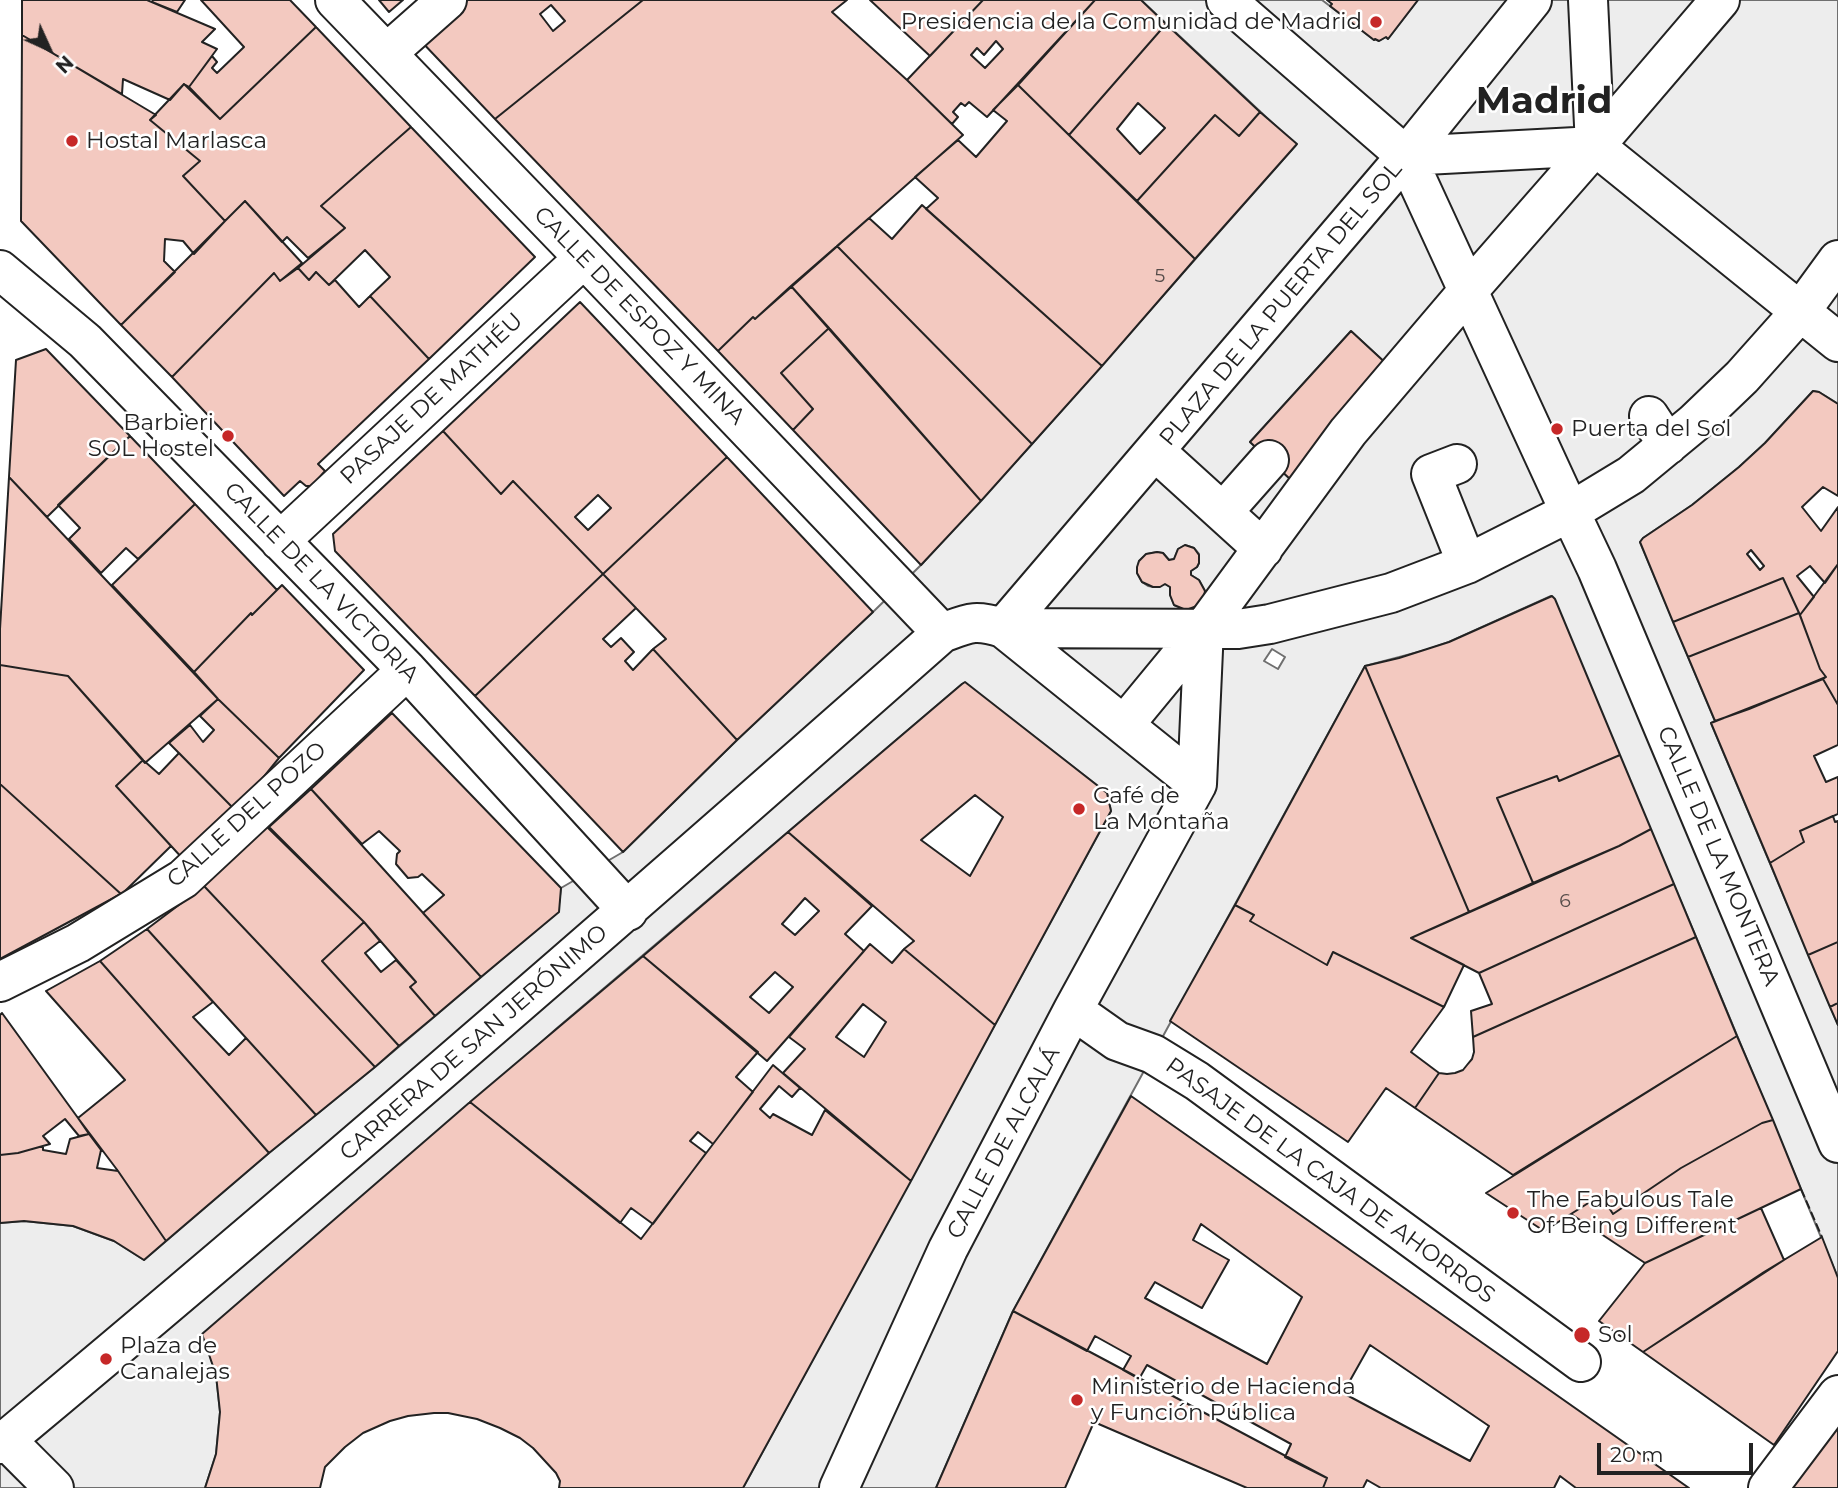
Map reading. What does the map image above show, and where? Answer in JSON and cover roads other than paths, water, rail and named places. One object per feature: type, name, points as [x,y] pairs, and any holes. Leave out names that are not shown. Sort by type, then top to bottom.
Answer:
[{"type":"street","name":"CALLE DE ESPOZ Y MINA","points":[[335,0],[942,634]]},
{"type":"street","points":[[387,53],[447,0]]},
{"type":"street","points":[[1226,0],[1406,156]]},
{"type":"street","name":"PLAZA DE LA PUERTA DEL SOL","points":[[1003,628],[1406,156],[1532,0]]},
{"type":"street","points":[[1588,0],[1595,146],[1838,342]]},
{"type":"street","points":[[1124,725],[1204,628],[1348,432],[1720,0]]},
{"type":"street","name":"PLAZA DE LA PUERTA DEL SOL","points":[[1406,156],[1595,146]]},
{"type":"street","name":"PLAZA DE LA PUERTA DEL SOL","points":[[1406,156],[1570,512]]},
{"type":"street","name":"PASAJE DE MATHÉU","points":[[280,541],[584,258]]},
{"type":"street","points":[[942,634],[967,623],[984,622],[1003,628],[1238,629],[1391,593],[1463,551],[1570,512],[1631,475],[1658,431],[1695,423],[1742,377],[1800,312],[1838,260]]},
{"type":"street","name":"CALLE DE LA VICTORIA","points":[[0,270],[85,341],[407,670],[628,911]]},
{"type":"street","name":"PLAZA DE LA PUERTA DEL SOL","points":[[1155,451],[1263,549]]},
{"type":"street","points":[[1223,512],[1269,460]]},
{"type":"street","points":[[1457,464],[1432,474],[1463,551]]},
{"type":"street","name":"CALLE DE LA MONTERA","points":[[1570,512],[1597,569],[1838,1143]]},
{"type":"street","points":[[1003,628],[1124,725],[1192,795]]},
{"type":"street","points":[[1192,795],[1204,628]]},
{"type":"street","name":"CARRERA DE SAN JERÓNIMO","points":[[2,1432],[157,1315],[628,911],[942,634]]},
{"type":"street","name":"CALLE DEL POZO","points":[[0,982],[79,943],[183,879],[407,670]]},
{"type":"street","name":"CALLE DE ALCALÁ","points":[[839,1488],[948,1249],[1073,1010],[1192,795]]},
{"type":"street","name":"PASAJE DE LA CAJA DE AHORROS","points":[[1073,1010],[1117,1041],[1153,1054],[1197,1081],[1581,1362]]},
{"type":"street","points":[[1768,1488],[1838,1395]]},
{"type":"street","points":[[2,1432],[54,1488]]},
{"type":"place","name":"Presidencia de la Comunidad de Madrid","points":[[1376,22]]},
{"type":"place","name":"Hostal Marlasca","points":[[72,141]]},
{"type":"place","name":"Puerta del Sol","points":[[1557,429]]},
{"type":"place","name":"Barbieri SOL Hostel","points":[[228,436]]},
{"type":"place","name":"Café de La Montaña","points":[[1079,809]]},
{"type":"place","name":"The Fabulous Tale Of Being Different","points":[[1513,1213]]},
{"type":"place","name":"Sol","points":[[1582,1335]]},
{"type":"place","name":"Plaza de Canalejas","points":[[106,1359]]},
{"type":"place","name":"Ministerio de Hacienda y Función Pública","points":[[1077,1400]]},
{"type":"district","name":"Madrid","points":[[1544,102]]}]
